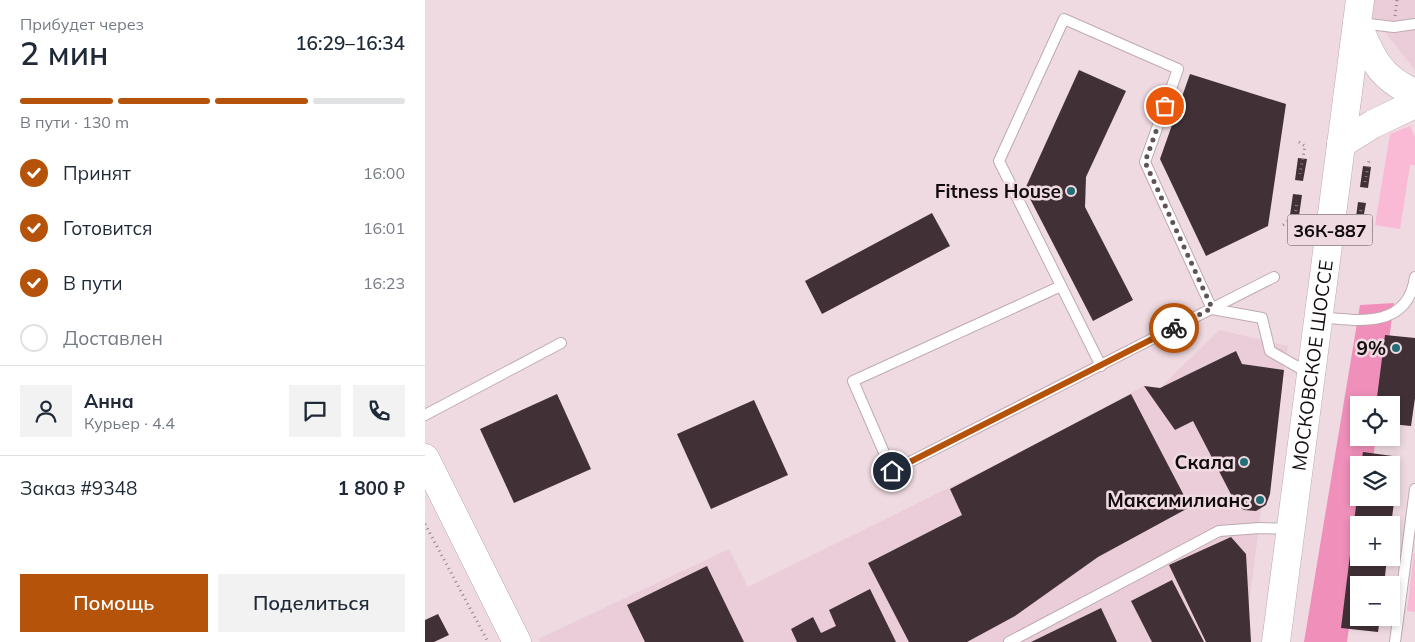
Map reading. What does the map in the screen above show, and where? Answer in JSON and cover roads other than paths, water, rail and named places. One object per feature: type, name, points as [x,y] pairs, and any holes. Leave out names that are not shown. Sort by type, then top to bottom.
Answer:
[{"type":"main road","points":[[1341,144],[1373,124],[1413,105],[1402,88],[1386,76],[1373,61],[1358,12]]},
{"type":"main road","name":"МОСКОВСКОЕ ШОССЕ","points":[[1276,642],[1358,12]]},
{"type":"main road","points":[[425,458],[517,642]]},
{"type":"lane","points":[[1358,12],[1394,27],[1415,24]]},
{"type":"lane","points":[[1101,366],[999,161],[1064,19],[1178,69],[1145,162],[1212,308]]},
{"type":"lane","points":[[1061,286],[853,381],[892,471],[1274,277]]},
{"type":"lane","points":[[1319,317],[1362,322],[1375,320],[1401,306],[1413,292],[1415,277]]},
{"type":"lane","points":[[1212,308],[1262,318],[1270,350],[1311,375]]},
{"type":"lane","points":[[425,415],[561,343]]},
{"type":"lane","points":[[1395,642],[1415,489]]},
{"type":"lane","points":[[1009,642],[1219,531],[1260,528],[1291,529]]},
{"type":"place","name":"Fitness House","points":[[1071,191]]},
{"type":"place","name":"9%","points":[[1396,348]]},
{"type":"place","name":"Скала","points":[[1244,462]]},
{"type":"place","name":"Максимилианс","points":[[1260,500]]}]
